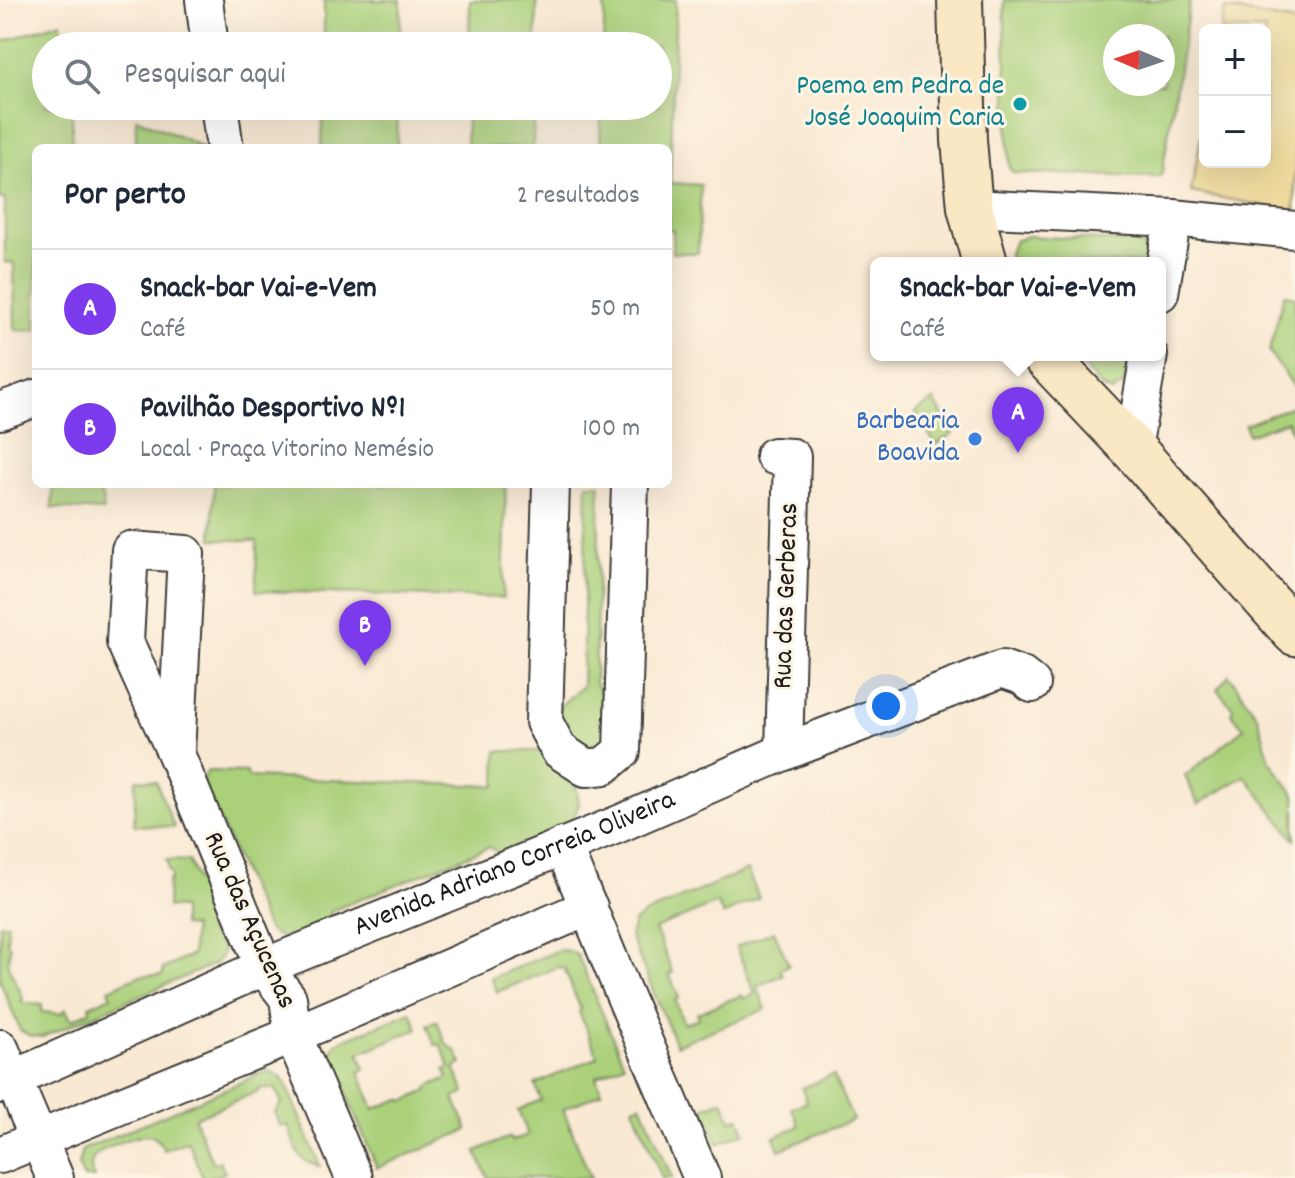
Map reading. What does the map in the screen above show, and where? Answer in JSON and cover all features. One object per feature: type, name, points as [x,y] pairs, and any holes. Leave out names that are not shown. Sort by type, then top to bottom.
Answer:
[{"type":"main road","points":[[960,0],[964,140],[970,208],[983,257]]},
{"type":"main road","points":[[1050,361],[1133,449],[1295,633]]},
{"type":"street","points":[[204,0],[208,32]]},
{"type":"street","points":[[221,120],[224,144]]},
{"type":"street","points":[[970,208],[1173,218],[1295,230]]},
{"type":"street","points":[[1166,258],[1173,218]]},
{"type":"street","points":[[1133,449],[1148,361]]},
{"type":"street","points":[[0,411],[32,399]]},
{"type":"street","name":"Rua das Gerberas","points":[[774,456],[792,457],[784,752]]},
{"type":"street","points":[[551,488],[544,722],[559,750],[586,768],[604,766],[622,751],[630,488]]},
{"type":"street","name":"Rua das Açucenas","points":[[176,754],[186,554],[130,550],[125,642],[176,754],[264,967],[288,998],[293,1035],[354,1178]]},
{"type":"street","name":"Avenida Adriano Correia Oliveira","points":[[4,1070],[619,824],[784,752],[1002,669],[1022,676],[1032,684]]},
{"type":"street","points":[[563,846],[702,1178]]},
{"type":"street","points":[[0,1155],[293,1035],[589,907]]},
{"type":"street","points":[[4,1070],[55,1178]]},
{"type":"green space","points":[[324,0],[401,0],[400,32],[324,32]]},
{"type":"green space","points":[[470,0],[537,0],[536,32],[469,32]]},
{"type":"green space","points":[[605,0],[676,0],[671,144],[600,144],[601,120],[672,120],[672,32],[604,32]]},
{"type":"green space","points":[[1004,0],[1190,0],[1175,93],[1175,24],[1103,24],[1103,96],[1175,96],[1162,174],[1158,177],[1014,173],[1009,168]]},
{"type":"green space","points":[[61,22],[61,32],[32,32],[32,120],[72,120],[72,144],[32,144],[32,331],[15,330],[14,263],[5,262],[5,199],[0,199],[0,46],[4,41]]},
{"type":"green space","points":[[136,120],[141,120],[196,144],[136,144]]},
{"type":"green space","points":[[323,120],[398,120],[397,144],[322,144]]},
{"type":"green space","points":[[467,120],[534,120],[533,144],[466,144]]},
{"type":"green space","points":[[672,183],[701,185],[698,253],[672,253]]},
{"type":"green space","points":[[1027,236],[1133,242],[1144,247],[1146,257],[1009,257],[1015,241]]},
{"type":"green space","points":[[1284,294],[1295,297],[1295,388],[1269,352]]},
{"type":"green space","points":[[1079,361],[1129,361],[1123,385],[1112,392],[1101,387]]},
{"type":"green space","points":[[934,400],[953,434],[936,445],[915,412]]},
{"type":"green space","points":[[1295,405],[1295,441],[1287,421],[1248,435],[1245,425]]},
{"type":"green space","points":[[53,488],[98,488],[103,502],[103,511],[52,508]]},
{"type":"green space","points":[[214,488],[506,488],[503,598],[256,591],[257,541],[212,539]]},
{"type":"green space","points":[[587,488],[600,488],[595,683],[612,708],[612,731],[604,741],[586,747],[568,741],[558,708],[582,686]]},
{"type":"green space","points":[[1229,675],[1258,717],[1270,761],[1295,795],[1295,840],[1245,776],[1198,804],[1185,776],[1244,728],[1217,689]]},
{"type":"green space","points":[[497,751],[545,751],[576,784],[579,805],[571,822],[555,836],[507,858],[489,847],[331,911],[328,930],[297,941],[283,939],[267,929],[202,779],[208,771],[247,772],[248,777],[496,786]]},
{"type":"green space","points":[[136,779],[156,781],[174,827],[134,825]]},
{"type":"green space","points":[[166,860],[189,861],[223,945],[222,955],[215,964],[42,1037],[30,1036],[20,1030],[0,981],[0,924],[8,924],[8,966],[23,997],[22,1003],[42,1005],[42,1012],[62,1014],[66,1009],[71,1020],[90,1011],[89,1006],[111,996],[109,989],[138,976],[163,975],[163,969],[192,955],[193,927],[182,926],[182,908],[167,907],[171,872]]},
{"type":"green space","points":[[747,870],[759,898],[723,915],[717,903],[655,929],[673,973],[669,974],[679,998],[675,1000],[684,1024],[699,1018],[697,1013],[742,995],[744,999],[755,994],[736,947],[774,931],[789,965],[780,969],[783,975],[757,986],[766,1009],[676,1045],[630,936],[634,922],[644,914]]},
{"type":"green space","points":[[559,950],[578,956],[624,1064],[596,1077],[602,1093],[563,1109],[591,1178],[488,1178],[476,1151],[510,1137],[512,1141],[528,1135],[518,1110],[541,1100],[535,1084],[598,1057],[564,968],[558,967],[497,992],[491,978]]},
{"type":"green space","points":[[411,1012],[418,1029],[359,1053],[365,1069],[359,1072],[374,1109],[400,1099],[405,1101],[448,1078],[445,1070],[450,1067],[440,1044],[435,1045],[427,1025],[437,1021],[446,1044],[456,1051],[462,1064],[454,1068],[465,1093],[454,1098],[468,1130],[377,1168],[332,1060],[332,1051],[336,1043]]},
{"type":"green space","points":[[267,1071],[284,1080],[320,1166],[302,1157],[288,1125],[281,1127],[275,1113],[282,1102],[275,1089],[259,1088],[259,1091],[194,1118],[213,1164],[220,1161],[225,1173],[203,1178],[188,1141],[164,1150],[156,1139],[147,1135],[111,1146],[97,1155],[91,1169],[94,1178],[84,1178],[78,1165],[82,1150]]},
{"type":"green space","points":[[833,1075],[853,1120],[779,1150],[774,1137],[799,1126],[792,1108],[807,1102],[802,1088]]},
{"type":"green space","points":[[723,1100],[731,1120],[739,1118],[745,1132],[718,1144],[703,1108]]},
{"type":"green space","points":[[641,1104],[672,1178],[662,1178],[633,1107]]},
{"type":"sand","points":[[1225,9],[1295,22],[1295,212],[1191,192],[1199,147],[1199,168],[1271,168],[1271,24],[1222,24]]},
{"type":"place","name":"Poema em Pedra de José Joaquim Caria","points":[[1020,104]]},
{"type":"place","name":"Barbearia Boavida","points":[[975,439]]},
{"type":"place","name":"Snack-bar Vai-e-Vem","points":[[1018,453]]},
{"type":"place","name":"Pavilhão Desportivo Nº1","points":[[365,666]]}]
